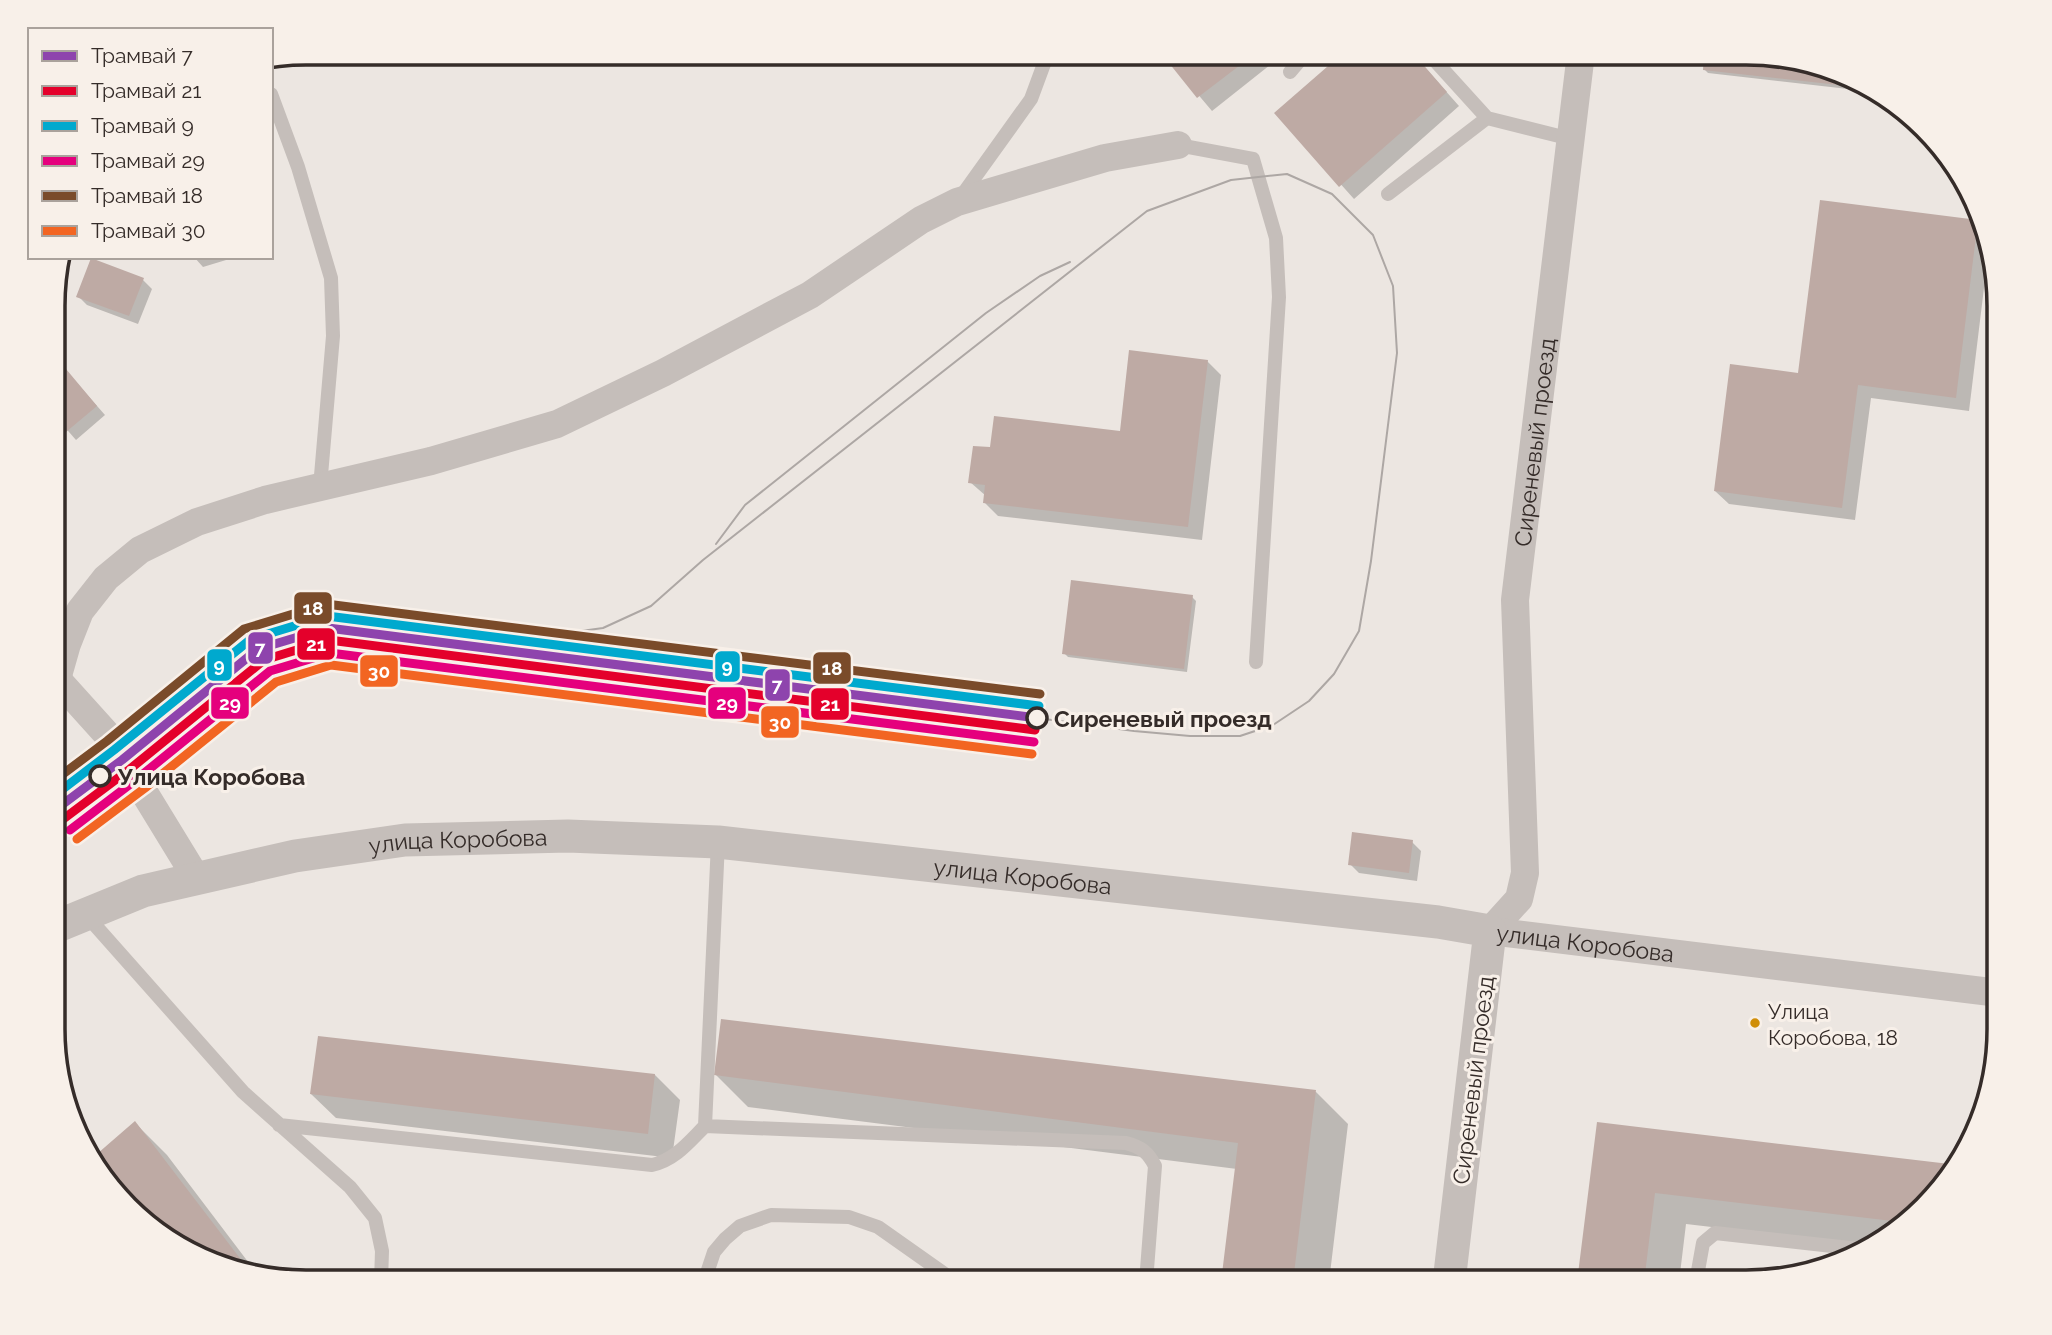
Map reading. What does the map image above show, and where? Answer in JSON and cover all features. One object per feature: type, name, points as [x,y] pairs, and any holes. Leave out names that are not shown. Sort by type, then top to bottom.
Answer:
[{"type":"street","name":"Сиреневый проезд","points":[[1450,1270],[1490,931],[1519,899],[1525,873],[1515,600],[1581,65]]},
{"type":"street","points":[[65,651],[80,611],[106,578],[140,550],[197,522],[265,500],[431,461],[558,424],[663,373],[810,295],[921,220],[957,202],[1105,158],[1178,145]]},
{"type":"street","points":[[65,691],[112,740],[197,879]]},
{"type":"street","name":"улица Коробова","points":[[65,922],[143,891],[295,856],[405,840],[568,836],[718,842],[1438,922],[1490,931],[1987,992]]},
{"type":"lane","points":[[957,202],[1031,99],[1043,65]]},
{"type":"lane","points":[[1290,72],[1296,65]]},
{"type":"lane","points":[[1440,65],[1487,118],[1571,139]]},
{"type":"lane","points":[[273,99],[298,167],[331,278],[333,336],[320,487]]},
{"type":"lane","points":[[1388,194],[1487,118]]},
{"type":"lane","points":[[1178,145],[1253,159],[1276,238],[1279,298],[1256,662]]},
{"type":"lane","points":[[279,1125],[652,1166],[674,1157],[705,1126],[718,842]]},
{"type":"lane","points":[[84,913],[243,1092],[351,1187],[375,1217],[382,1251],[381,1270]]},
{"type":"lane","points":[[705,1126],[1126,1143],[1138,1146],[1149,1154],[1155,1166],[1147,1270]]},
{"type":"lane","points":[[706,1270],[714,1252],[740,1226],[771,1215],[849,1217],[869,1223],[939,1270]]},
{"type":"lane","points":[[1698,1270],[1703,1243],[1715,1233],[1847,1248]]},
{"type":"building","points":[[1171,65],[1240,65],[1197,98]]},
{"type":"building","points":[[1329,65],[1423,65],[1447,92],[1339,187],[1274,113]]},
{"type":"building","points":[[1703,65],[1778,67],[1809,73],[1842,85],[1703,70]]},
{"type":"building","points":[[1820,200],[1971,219],[1976,235],[1956,398],[1858,385],[1842,508],[1714,491],[1730,364],[1798,373]]},
{"type":"building","points":[[91,259],[144,278],[129,316],[76,297]]},
{"type":"building","points":[[1129,350],[1208,360],[1188,527],[983,503],[985,485],[968,483],[973,446],[990,447],[994,416],[1120,431]]},
{"type":"building","points":[[65,368],[97,406],[65,431]]},
{"type":"building","points":[[1071,580],[1193,595],[1184,669],[1062,654]]},
{"type":"building","points":[[1352,832],[1413,840],[1409,873],[1348,865]]},
{"type":"building","points":[[721,1019],[1316,1090],[1294,1270],[1222,1270],[1238,1143],[714,1075]]},
{"type":"building","points":[[318,1036],[655,1074],[648,1134],[310,1094]]},
{"type":"building","points":[[135,1121],[242,1261],[199,1245],[172,1230],[135,1200],[99,1152]]},
{"type":"building","points":[[1597,1122],[1947,1164],[1917,1200],[1892,1221],[1655,1193],[1645,1270],[1578,1270]]},
{"type":"tram line","points":[[399,616],[545,636],[603,628],[651,606],[703,560],[1147,211],[1231,180],[1287,174],[1332,194],[1373,235],[1393,286],[1397,353],[1371,561],[1359,631],[1334,674],[1309,701],[1273,725],[1240,736],[1190,736],[1037,718]]},
{"type":"tram line","points":[[716,544],[745,505],[986,313],[1040,276],[1070,262]]},
{"type":"tram line","name":"18","points":[[65,772],[244,629],[326,604],[1040,694]]},
{"type":"tram line","name":"9","points":[[65,787],[251,639],[327,616],[1039,706]]},
{"type":"tram line","name":"7","points":[[65,803],[122,760],[258,649],[328,628],[1037,718]]},
{"type":"tram line","name":"21","points":[[65,818],[130,769],[264,660],[329,640],[1035,730]]},
{"type":"tram line","name":"29","points":[[70,830],[270,671],[330,653],[1034,742]]},
{"type":"tram line","name":"30","points":[[77,839],[276,682],[331,665],[1032,754]]},
{"type":"place","name":"Сиреневый проезд","points":[[1037,718]]},
{"type":"place","name":"Улица Коробова","points":[[100,776]]},
{"type":"place","name":"Улица Коробова, 18","points":[[1755,1023]]}]
